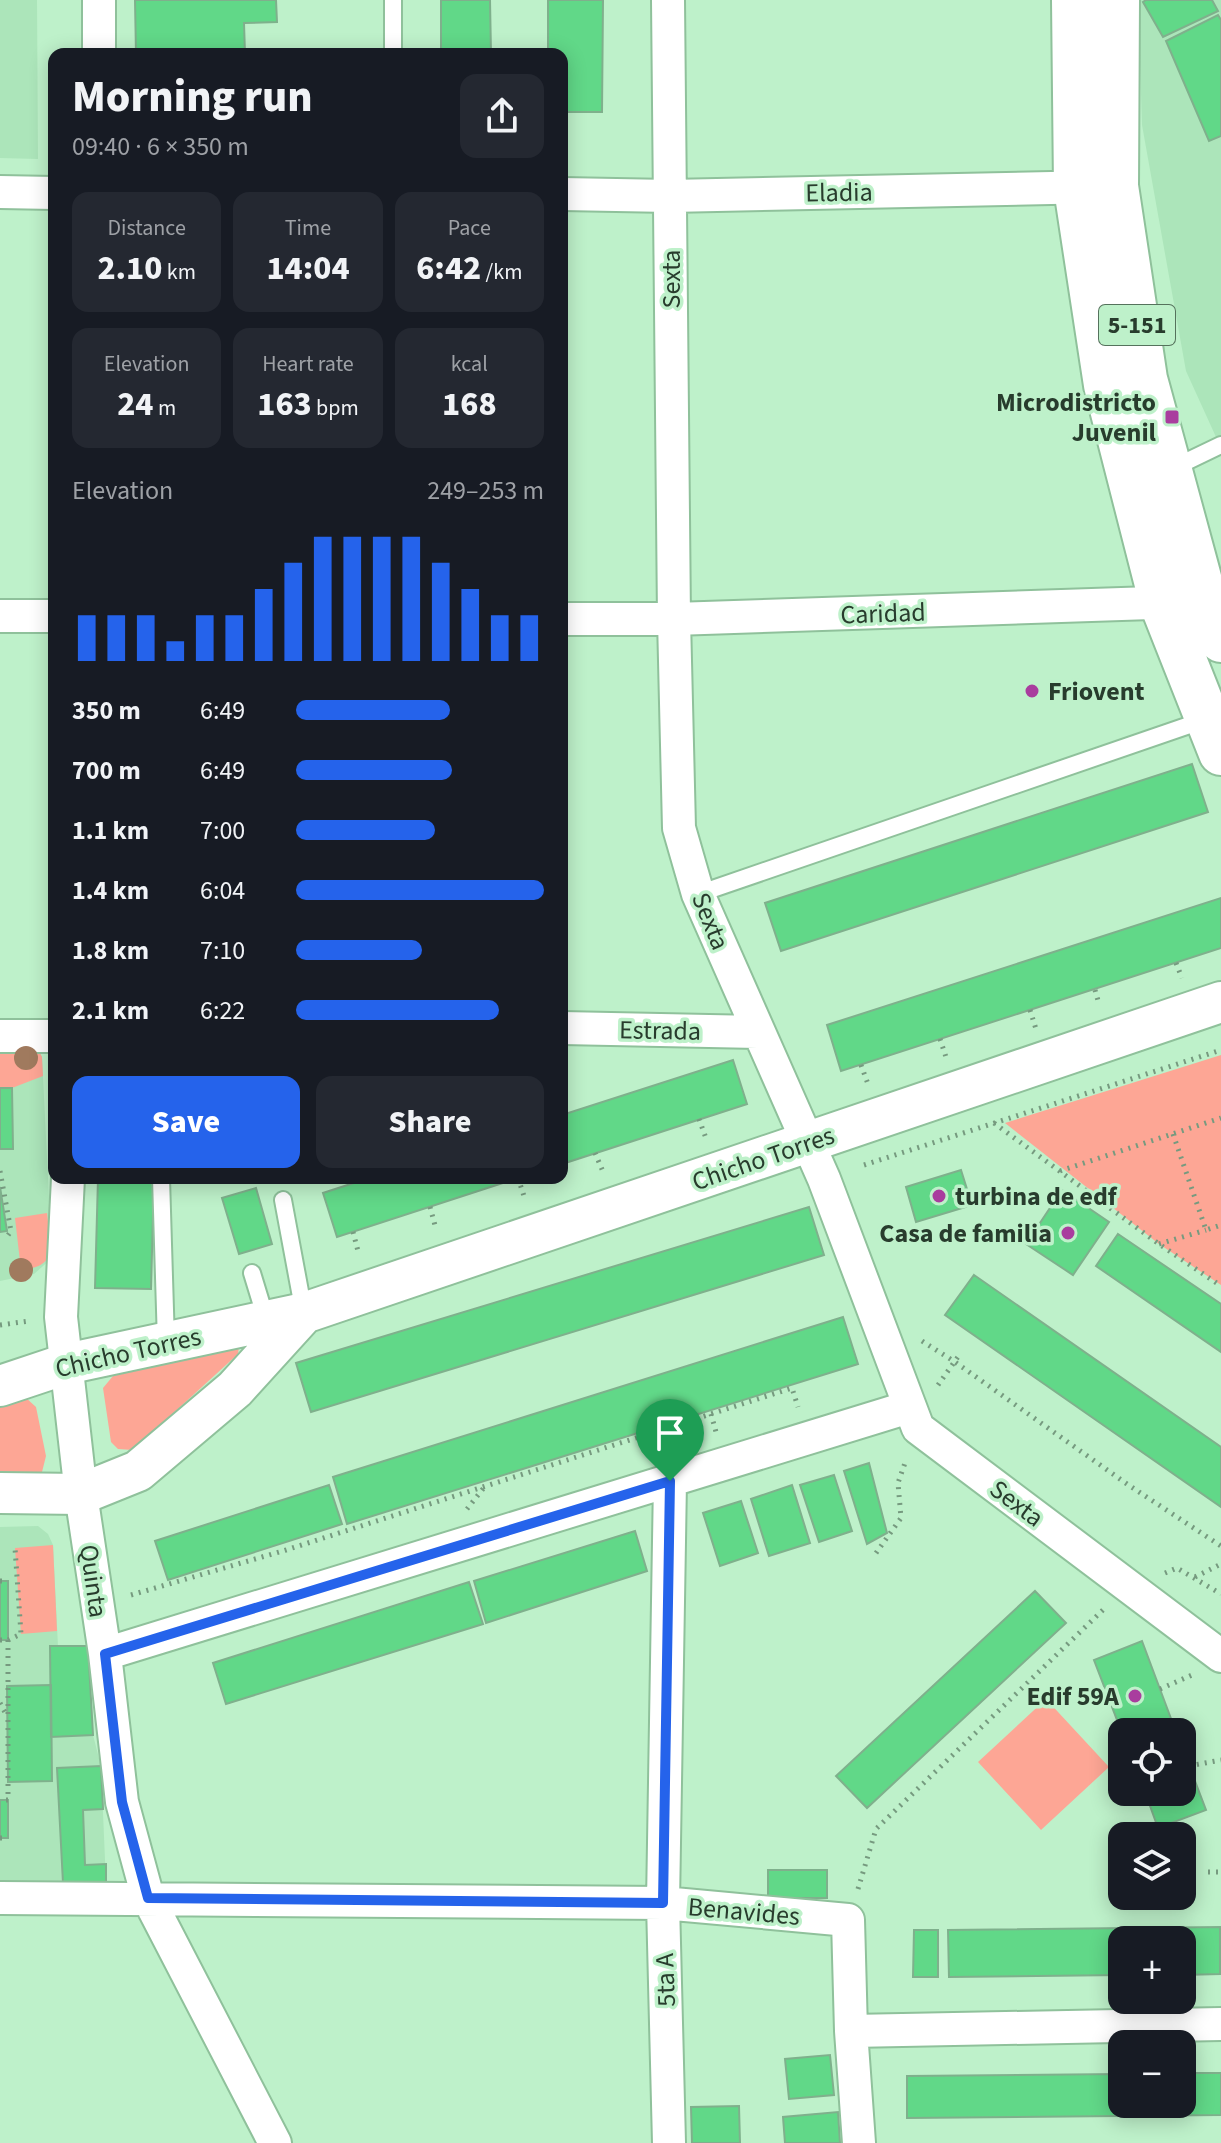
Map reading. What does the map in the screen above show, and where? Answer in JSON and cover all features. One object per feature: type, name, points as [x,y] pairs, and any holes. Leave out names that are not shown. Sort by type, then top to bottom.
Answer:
[{"type":"main road","name":"5-151","points":[[1074,0],[1096,187],[1106,385],[1162,604],[1216,727]]},
{"type":"main road","name":"5-151","points":[[1117,0],[1096,187],[1205,600],[1221,640]]},
{"type":"street","points":[[99,0],[99,48]]},
{"type":"street","name":"Sexta","points":[[668,0],[679,828],[698,894],[824,1179],[918,1428],[1221,1656]]},
{"type":"street","name":"Eladia","points":[[568,194],[670,196],[1096,187]]},
{"type":"street","points":[[0,192],[48,193]]},
{"type":"street","name":"Caridad","points":[[568,619],[674,619],[1162,604],[1205,600]]},
{"type":"street","points":[[0,616],[48,616]]},
{"type":"street","name":"Chicho Torres","points":[[0,1386],[66,1364],[286,1317],[1221,1002]]},
{"type":"street","name":"Estrada","points":[[568,1028],[758,1032]]},
{"type":"street","points":[[0,1036],[48,1036]]},
{"type":"street","name":"Quinta","points":[[68,1184],[61,1317],[122,1802],[148,1898],[275,2143]]},
{"type":"street","name":"Chicho Torres","points":[[0,1493],[81,1494],[138,1471],[235,1389],[286,1317]]},
{"type":"street","points":[[105,1654],[909,1407]]},
{"type":"street","name":"5ta A","points":[[669,2143],[663,1903],[670,1481]]},
{"type":"street","name":"Benavides","points":[[0,1898],[663,1903],[848,1920]]},
{"type":"street","points":[[848,1920],[851,2031],[859,2143]]},
{"type":"street","points":[[851,2031],[1221,2024]]},
{"type":"lane","points":[[393,0],[393,48]]},
{"type":"lane","points":[[1169,469],[1221,445]]},
{"type":"lane","points":[[698,894],[1216,727]]},
{"type":"lane","points":[[161,1184],[166,1343]]},
{"type":"lane","points":[[283,1200],[286,1317]]},
{"type":"lane","points":[[252,1273],[286,1317]]},
{"type":"path","points":[[1030,1010],[1037,1034]]},
{"type":"path","points":[[940,1039],[948,1063]]},
{"type":"path","points":[[824,1179],[1221,1050]]},
{"type":"path","points":[[861,1065],[869,1089]]},
{"type":"path","points":[[1059,1171],[1221,1118]]},
{"type":"path","points":[[699,1119],[707,1141]]},
{"type":"path","points":[[994,1123],[1221,1286]]},
{"type":"path","points":[[1173,1134],[1206,1230]]},
{"type":"path","points":[[595,1153],[605,1175]]},
{"type":"path","points":[[0,1174],[11,1231],[6,1238]]},
{"type":"path","points":[[520,1184],[526,1200]]},
{"type":"path","points":[[430,1207],[436,1229]]},
{"type":"path","points":[[1159,1244],[1221,1225]]},
{"type":"path","points":[[353,1232],[359,1255]]},
{"type":"path","points":[[916,1338],[1221,1546]]},
{"type":"path","points":[[131,1595],[286,1550],[792,1388]]},
{"type":"path","points":[[462,1516],[486,1485]]},
{"type":"path","points":[[0,1640],[21,1634],[15,1548]]},
{"type":"path","points":[[1194,1577],[1221,1564]]},
{"type":"path","points":[[0,1581],[8,1581]]},
{"type":"path","points":[[848,1920],[876,1829],[1128,1586]]},
{"type":"path","points":[[0,1800],[8,1800],[8,1640]]},
{"type":"path","points":[[0,1703],[8,1717]]},
{"type":"path","points":[[0,1763],[8,1754]]},
{"type":"path","points":[[1196,1765],[1221,1760]]},
{"type":"path","points":[[0,1838],[8,1838]]},
{"type":"path","points":[[1208,1872],[1221,1872]]},
{"type":"shaded area","points":[[0,0],[37,0],[38,159],[0,158]]},
{"type":"shaded area","points":[[1138,0],[1221,0],[1221,448],[1186,371],[1142,125]]},
{"type":"shaded area","points":[[0,1049],[39,1051],[42,1057],[52,1258],[34,1274],[0,1281]]},
{"type":"shaded area","points":[[0,1049],[39,1051],[43,1076],[12,1088],[0,1088]]},
{"type":"shaded area","points":[[1221,1055],[1221,1285],[1159,1244],[1005,1123]]},
{"type":"shaded area","points":[[47,1213],[51,1244],[48,1258],[34,1268],[21,1270],[15,1218]]},
{"type":"shaded area","points":[[239,1346],[238,1354],[133,1450],[118,1449],[111,1442],[103,1388],[113,1376]]},
{"type":"shaded area","points":[[25,1397],[36,1407],[46,1456],[42,1472],[0,1477],[0,1407]]},
{"type":"shaded area","points":[[38,1526],[48,1534],[53,1545],[58,1647],[88,1646],[93,1735],[101,1766],[106,1883],[0,1884],[0,1527]]},
{"type":"shaded area","points":[[53,1545],[57,1631],[21,1634],[15,1548]]},
{"type":"shaded area","points":[[1046,1699],[1108,1768],[1041,1830],[978,1762]]},
{"type":"building","points":[[135,0],[276,0],[277,22],[244,23],[245,48],[136,48]]},
{"type":"building","points":[[441,0],[490,0],[491,48],[441,48]]},
{"type":"building","points":[[548,0],[603,0],[602,112],[568,112],[568,48],[548,48]]},
{"type":"building","points":[[1212,0],[1218,11],[1163,37],[1143,2]]},
{"type":"building","points":[[1218,15],[1221,20],[1221,136],[1209,141],[1166,41]]},
{"type":"building","points":[[1192,764],[1208,812],[781,951],[765,903]]},
{"type":"building","points":[[1221,898],[1221,948],[841,1071],[827,1025]]},
{"type":"building","points":[[733,1060],[747,1104],[568,1162],[568,1113]]},
{"type":"building","points":[[0,1088],[12,1088],[13,1149],[0,1149]]},
{"type":"building","name":"turbina de edf","points":[[961,1170],[972,1205],[916,1222],[906,1187]]},
{"type":"building","points":[[98,1184],[154,1184],[151,1289],[95,1288]]},
{"type":"building","points":[[351,1184],[500,1184],[337,1237],[323,1193]]},
{"type":"building","points":[[0,1187],[7,1231],[0,1232]]},
{"type":"building","points":[[256,1188],[272,1244],[239,1254],[222,1198]]},
{"type":"building","name":"Casa de familia","points":[[1062,1190],[1109,1222],[1073,1275],[1026,1244]]},
{"type":"building","points":[[809,1207],[824,1255],[311,1412],[296,1363]]},
{"type":"building","points":[[1118,1234],[1221,1304],[1221,1352],[1096,1266]]},
{"type":"building","points":[[974,1275],[1221,1447],[1221,1507],[945,1315]]},
{"type":"building","points":[[843,1317],[858,1364],[347,1524],[333,1477]]},
{"type":"building","points":[[869,1463],[887,1533],[867,1544],[844,1471]]},
{"type":"building","points":[[834,1475],[852,1531],[819,1542],[800,1485]]},
{"type":"building","points":[[329,1485],[342,1524],[168,1580],[155,1541]]},
{"type":"building","points":[[792,1485],[810,1543],[769,1556],[751,1499]]},
{"type":"building","points":[[741,1501],[758,1553],[720,1566],[703,1513]]},
{"type":"building","points":[[635,1531],[647,1571],[486,1623],[474,1581]]},
{"type":"building","points":[[0,1581],[8,1581],[8,1640],[0,1640]]},
{"type":"building","points":[[469,1582],[483,1624],[226,1704],[213,1663]]},
{"type":"building","points":[[1035,1591],[1066,1623],[867,1808],[836,1776]]},
{"type":"building","name":"Edif 59A","points":[[1142,1641],[1171,1718],[1116,1718],[1094,1660]]},
{"type":"building","points":[[50,1646],[88,1646],[93,1735],[51,1737]]},
{"type":"building","points":[[51,1685],[52,1781],[8,1782],[7,1686]]},
{"type":"building","points":[[101,1766],[103,1809],[83,1810],[85,1865],[106,1864],[106,1883],[63,1883],[57,1768]]},
{"type":"building","points":[[1196,1784],[1206,1810],[1174,1822],[1156,1822],[1150,1806],[1196,1806]]},
{"type":"building","points":[[0,1800],[8,1800],[8,1838],[0,1838]]},
{"type":"building","points":[[768,1870],[827,1870],[827,1898],[768,1898]]},
{"type":"building","points":[[1196,1927],[1220,1927],[1220,1974],[1196,1975]]},
{"type":"building","points":[[1108,1928],[1108,1975],[949,1977],[948,1930]]},
{"type":"building","points":[[914,1930],[938,1930],[938,1977],[913,1977]]},
{"type":"building","points":[[830,2055],[834,2095],[789,2099],[785,2059]]},
{"type":"building","points":[[1196,2073],[1221,2073],[1221,2115],[1196,2115]]},
{"type":"building","points":[[1108,2074],[1108,2116],[907,2118],[907,2076]]},
{"type":"building","points":[[739,2106],[740,2143],[692,2143],[691,2107]]},
{"type":"building","points":[[838,2112],[840,2143],[785,2143],[783,2117]]},
{"type":"place","name":"Microdistricto Juvenil","points":[[1172,417]]},
{"type":"place","name":"Friovent","points":[[1032,691]]},
{"type":"place","name":"turbina de edf","points":[[939,1196]]},
{"type":"place","name":"Casa de familia","points":[[1068,1233]]},
{"type":"place","name":"Edif 59A","points":[[1135,1696]]},
{"type":"route","points":[[670,1481],[663,1903],[148,1898],[122,1802],[105,1654],[670,1481]]}]
